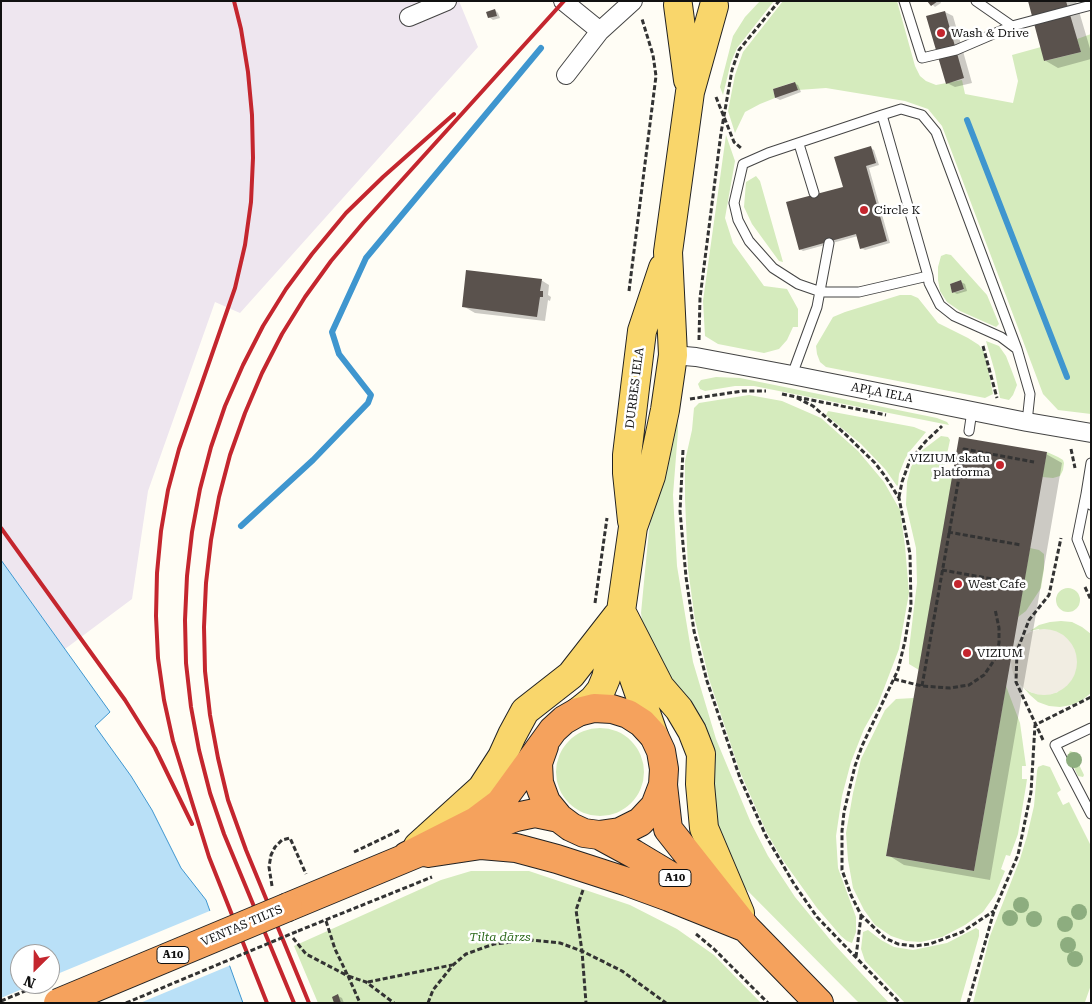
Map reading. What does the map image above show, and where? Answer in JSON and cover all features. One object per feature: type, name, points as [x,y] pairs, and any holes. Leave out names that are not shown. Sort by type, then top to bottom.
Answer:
[{"type":"highway","name":"A10","points":[[407,856],[476,821],[500,803],[553,730],[564,720],[578,712],[594,708],[612,709],[628,714],[642,723],[654,736],[661,752],[664,768],[663,786],[668,829],[746,928],[819,1003]]},
{"type":"highway","name":"A10","points":[[544,743],[538,762],[539,783],[546,802],[559,818],[571,827],[584,833],[599,835],[620,832],[640,822],[655,806],[663,786]]},
{"type":"highway","name":"A10","points":[[286,908],[407,856],[516,817],[535,814],[559,818]]},
{"type":"highway","name":"A10","points":[[599,835],[684,884],[746,928]]},
{"type":"highway","points":[[407,856],[481,845],[516,848],[557,859],[636,885],[746,928]]},
{"type":"highway","name":"VENTAS TILTS","points":[[58,1003],[286,908]]},
{"type":"main road","points":[[676,3],[686,10],[696,12],[706,11],[717,4]]},
{"type":"main road","name":"DURBES IELA","points":[[676,3],[690,92]]},
{"type":"main road","name":"DURBES IELA","points":[[633,527],[627,455],[642,331],[668,252],[690,92],[717,4]]},
{"type":"main road","name":"DURBES IELA","points":[[608,609],[651,476],[665,410],[684,356],[668,252]]},
{"type":"main road","points":[[642,331],[653,347],[684,356]]},
{"type":"main road","points":[[578,712],[593,700],[601,690],[606,678],[608,609]]},
{"type":"main road","points":[[608,609],[654,736]]},
{"type":"main road","points":[[407,856],[482,788],[502,757],[525,711],[571,675],[608,609]]},
{"type":"main road","points":[[608,609],[660,687],[679,708],[692,731],[701,754],[700,784],[704,828],[746,928]]},
{"type":"street","points":[[409,17],[447,1]]},
{"type":"street","points":[[563,1],[600,30]]},
{"type":"street","points":[[566,75],[600,30],[636,6]]},
{"type":"street","name":"APĻA IELA","points":[[684,356],[1091,433]]},
{"type":"lane","points":[[904,1],[922,58],[956,50],[1012,26],[1091,5]]},
{"type":"lane","points":[[976,1],[1012,26]]},
{"type":"lane","points":[[928,276],[859,292],[821,292],[798,284],[773,268],[749,241],[738,220],[734,203],[743,164],[768,153],[901,109],[922,115],[936,132],[1017,349],[1030,394],[1027,422]]},
{"type":"lane","points":[[882,115],[928,276],[940,305],[954,316],[1001,337],[1017,349]]},
{"type":"lane","points":[[798,144],[814,193]]},
{"type":"lane","points":[[792,375],[821,292],[829,243]]},
{"type":"lane","points":[[968,431],[972,411]]},
{"type":"lane","points":[[1091,463],[1078,539],[1091,574]]},
{"type":"lane","points":[[1086,494],[1091,505]]},
{"type":"lane","points":[[1091,728],[1055,745],[1091,814]]},
{"type":"path","points":[[687,406],[684,356],[699,336],[700,298],[732,70],[739,50],[779,1]]},
{"type":"path","points":[[628,299],[656,76],[653,55],[636,6]]},
{"type":"path","points":[[716,97],[734,142],[753,160]]},
{"type":"path","points":[[982,342],[997,394],[995,416]]},
{"type":"path","points":[[688,399],[754,390],[894,417]]},
{"type":"path","points":[[797,398],[813,406],[864,451],[875,463],[899,498]]},
{"type":"path","points":[[932,424],[968,431]]},
{"type":"path","points":[[942,426],[910,460],[902,482],[899,498],[910,554],[911,597],[905,641],[894,679],[868,732],[855,766],[842,831],[842,870],[861,915],[885,938],[898,944],[914,946],[930,944],[962,932],[994,911]]},
{"type":"path","points":[[1062,448],[1077,450]]},
{"type":"path","points":[[683,449],[680,511],[686,577],[694,631],[707,681],[740,778],[766,836],[794,884],[817,917],[899,1002]]},
{"type":"path","points":[[922,686],[964,449],[1034,462]]},
{"type":"path","points":[[1071,449],[1075,471]]},
{"type":"path","points":[[608,511],[608,609]]},
{"type":"path","points":[[948,532],[1021,545]]},
{"type":"path","points":[[1044,742],[1016,682],[1017,651],[1029,620],[1049,595],[1062,533]]},
{"type":"path","points":[[942,570],[1015,583]]},
{"type":"path","points":[[894,679],[922,686],[950,688],[969,685],[984,675],[995,659],[999,643],[999,628],[995,609]]},
{"type":"path","points":[[1012,650],[1017,651]]},
{"type":"path","points":[[1035,725],[1091,697]]},
{"type":"path","points":[[968,1003],[994,911],[1018,855],[1027,818],[1031,792],[1035,725]]},
{"type":"path","points":[[350,854],[402,829]]},
{"type":"path","points":[[286,908],[269,867],[271,855],[275,847],[282,840],[290,838],[306,875],[315,871]]},
{"type":"path","points":[[126,1003],[286,908],[326,921],[439,874]]},
{"type":"path","points":[[585,884],[576,910],[582,951],[586,1003]]},
{"type":"path","points":[[856,957],[861,915]]},
{"type":"path","points":[[326,921],[360,1003]]},
{"type":"path","points":[[690,929],[714,949],[768,1003]]},
{"type":"path","points":[[293,938],[306,954],[348,976],[366,982],[394,1003]]},
{"type":"path","points":[[428,1003],[433,990],[453,965],[466,954],[494,944],[530,940],[560,943],[582,951],[622,971],[666,1003]]},
{"type":"path","points":[[366,982],[453,965]]},
{"type":"path","points":[[1,1001],[18,994]]},
{"type":"shaded area","points":[[1,1],[459,1],[478,47],[240,313],[215,302],[148,491],[132,599],[65,649],[1,560]]},
{"type":"shaded area","points":[[1044,629],[1057,632],[1067,639],[1074,649],[1077,662],[1074,675],[1067,685],[1057,692],[1044,695],[1031,692],[1021,685],[1014,675],[1011,662],[1014,649],[1021,639],[1031,632]]},
{"type":"green space","points":[[760,1],[774,1],[737,48],[731,62],[723,95],[720,87],[733,36],[745,17]]},
{"type":"green space","points":[[783,1],[897,1],[915,66],[920,76],[936,85],[962,80],[965,94],[1013,103],[1018,81],[1012,55],[1041,47],[1045,61],[1081,52],[1077,39],[1091,34],[1091,414],[1058,410],[1043,394],[942,126],[928,109],[905,101],[826,88],[798,90],[794,82],[773,89],[775,98],[745,112],[735,133],[728,111],[735,75],[743,52]]},
{"type":"green space","points":[[726,135],[735,161],[725,218],[733,243],[764,286],[787,289],[798,309],[798,327],[793,327],[787,340],[779,349],[764,353],[718,344],[705,336],[703,301]]},
{"type":"green space","points":[[756,176],[760,181],[783,262],[779,261],[752,224],[744,207],[746,182]]},
{"type":"green space","points":[[951,255],[987,295],[999,324],[996,327],[960,311],[947,302],[940,291],[938,280],[938,267],[941,256]],"holes":[[[961,280],[964,290],[952,293],[950,284]]]},
{"type":"green space","points":[[900,295],[911,295],[918,298],[938,323],[979,345],[984,352],[993,394],[985,398],[826,367],[820,362],[816,346],[833,317]]},
{"type":"green space","points":[[986,341],[999,346],[1006,356],[1017,385],[1009,400],[1000,398]]},
{"type":"green space","points":[[716,377],[740,378],[937,418],[947,422],[949,425],[754,386],[735,386],[705,391],[700,389],[698,384],[701,380]]},
{"type":"green space","points":[[749,395],[782,401],[821,418],[858,451],[884,482],[900,510],[909,593],[899,649],[878,704],[864,729],[851,762],[842,796],[836,836],[838,868],[856,917],[856,932],[852,943],[841,936],[817,908],[782,859],[767,833],[740,772],[709,679],[695,620],[688,569],[685,499],[685,461],[692,430],[694,408],[699,403]]},
{"type":"green space","points":[[828,411],[914,427],[926,432],[905,459],[897,486],[885,469],[861,444],[826,415]]},
{"type":"green space","points":[[671,418],[678,420],[673,495],[677,566],[693,662],[716,739],[751,823],[768,856],[795,897],[832,942],[889,1003],[859,1003],[733,876],[709,816],[644,635],[641,613],[649,530]]},
{"type":"green space","points":[[941,436],[948,437],[950,440],[943,473],[953,475],[919,670],[909,664],[917,583],[916,548],[906,505],[907,482],[911,467],[920,452]]},
{"type":"green space","points":[[1047,452],[1063,460],[1063,470],[1060,476],[1053,478],[1042,477]]},
{"type":"green space","points":[[1030,548],[1039,550],[1044,554],[1041,588],[1026,611],[1018,617]]},
{"type":"green space","points":[[1068,588],[1077,591],[1080,600],[1077,609],[1068,612],[1059,609],[1056,600],[1059,591]]},
{"type":"green space","points":[[1061,621],[1072,622],[1091,634],[1091,693],[1081,701],[1060,707],[1038,702],[1023,687],[1030,692],[1039,694],[1058,692],[1039,629],[1030,631],[1039,625]]},
{"type":"green space","points":[[1006,686],[1020,723],[1026,766],[1022,766],[1022,779],[1027,779],[1018,834],[1010,856],[1006,855],[1001,869],[1005,871],[995,895],[983,912],[965,925],[942,937],[921,942],[906,941],[891,936],[875,925],[864,910],[853,888],[848,860],[846,833],[861,759],[885,710],[896,699],[914,698],[886,856],[974,871]]},
{"type":"green space","points":[[600,728],[617,731],[625,735],[637,747],[641,755],[644,772],[641,789],[637,797],[625,809],[617,813],[600,816],[583,813],[575,809],[563,797],[559,789],[556,772],[559,755],[563,747],[575,735],[583,731]]},
{"type":"green space","points":[[1070,751],[1073,752],[1084,775],[1083,777],[1078,776],[1068,755]]},
{"type":"green space","points":[[1043,765],[1050,767],[1061,790],[1057,793],[1063,805],[1069,802],[1091,846],[1091,985],[1085,1002],[973,1003],[990,936],[1027,836],[1034,806],[1037,771],[1038,767]]},
{"type":"green space","name":"Tilta dārzs","points":[[471,871],[529,871],[630,905],[677,929],[714,955],[761,1003],[318,1003],[294,946],[441,880]]},
{"type":"green space","points":[[976,928],[979,930],[979,936],[960,1003],[905,1003],[865,961],[861,949],[863,932],[868,930],[894,947],[913,950],[947,943]]},
{"type":"water","points":[[1,560],[110,712],[95,726],[131,776],[152,810],[181,868],[206,900],[243,1003],[1,1003]]},
{"type":"pier","points":[[212,910],[231,965],[140,1003],[1,1003],[1,998],[10,994],[60,994],[60,973]]},
{"type":"building","points":[[927,1],[938,1],[931,6]]},
{"type":"building","points":[[1028,1],[1066,1],[1081,52],[1044,61]]},
{"type":"building","points":[[495,9],[497,16],[488,18],[486,12]]},
{"type":"building","name":"Wash & Drive","points":[[945,11],[964,78],[946,84],[926,16]]},
{"type":"building","points":[[795,82],[798,90],[775,98],[773,89]]},
{"type":"building","points":[[871,146],[876,163],[866,166],[887,241],[860,249],[856,234],[799,250],[786,202],[843,187],[834,157]]},
{"type":"building","points":[[466,270],[542,279],[540,291],[543,291],[543,297],[540,297],[537,317],[462,307]]},
{"type":"building","points":[[961,280],[964,289],[952,293],[950,284]]},
{"type":"building","name":"VIZIUM","points":[[959,437],[1047,452],[974,871],[886,856]]},
{"type":"building","points":[[338,994],[341,1003],[334,1003],[332,997]]},
{"type":"waterway","points":[[241,526],[313,460],[368,403],[371,395],[339,354],[332,332],[366,258],[541,48]]},
{"type":"waterway","points":[[967,120],[1067,377]]},
{"type":"railway","points":[[234,1],[248,72],[252,115],[251,202],[245,245],[235,288],[179,449],[168,490],[161,531],[157,573],[156,616],[158,658],[164,700],[173,741],[209,857],[267,1003]]},
{"type":"railway","points":[[309,1003],[246,850],[228,800],[210,715],[205,671],[204,627],[206,583],[219,497],[230,455],[262,373],[282,334],[305,297],[331,261],[363,223],[564,1]]},
{"type":"railway","points":[[294,1003],[224,834],[210,793],[199,750],[191,707],[186,663],[187,576],[192,532],[200,489],[211,447],[225,406],[263,326],[286,289],[346,213],[383,177],[454,114]]},
{"type":"railway","points":[[1,528],[125,700],[155,748],[192,824]]},
{"type":"place","name":"Wash & Drive","points":[[941,33]]},
{"type":"place","name":"Circle K","points":[[864,210]]},
{"type":"place","name":"VIZIUM skatu platforma","points":[[1000,465]]},
{"type":"place","name":"West Cafe","points":[[958,584]]},
{"type":"place","name":"VIZIUM","points":[[967,653]]}]
